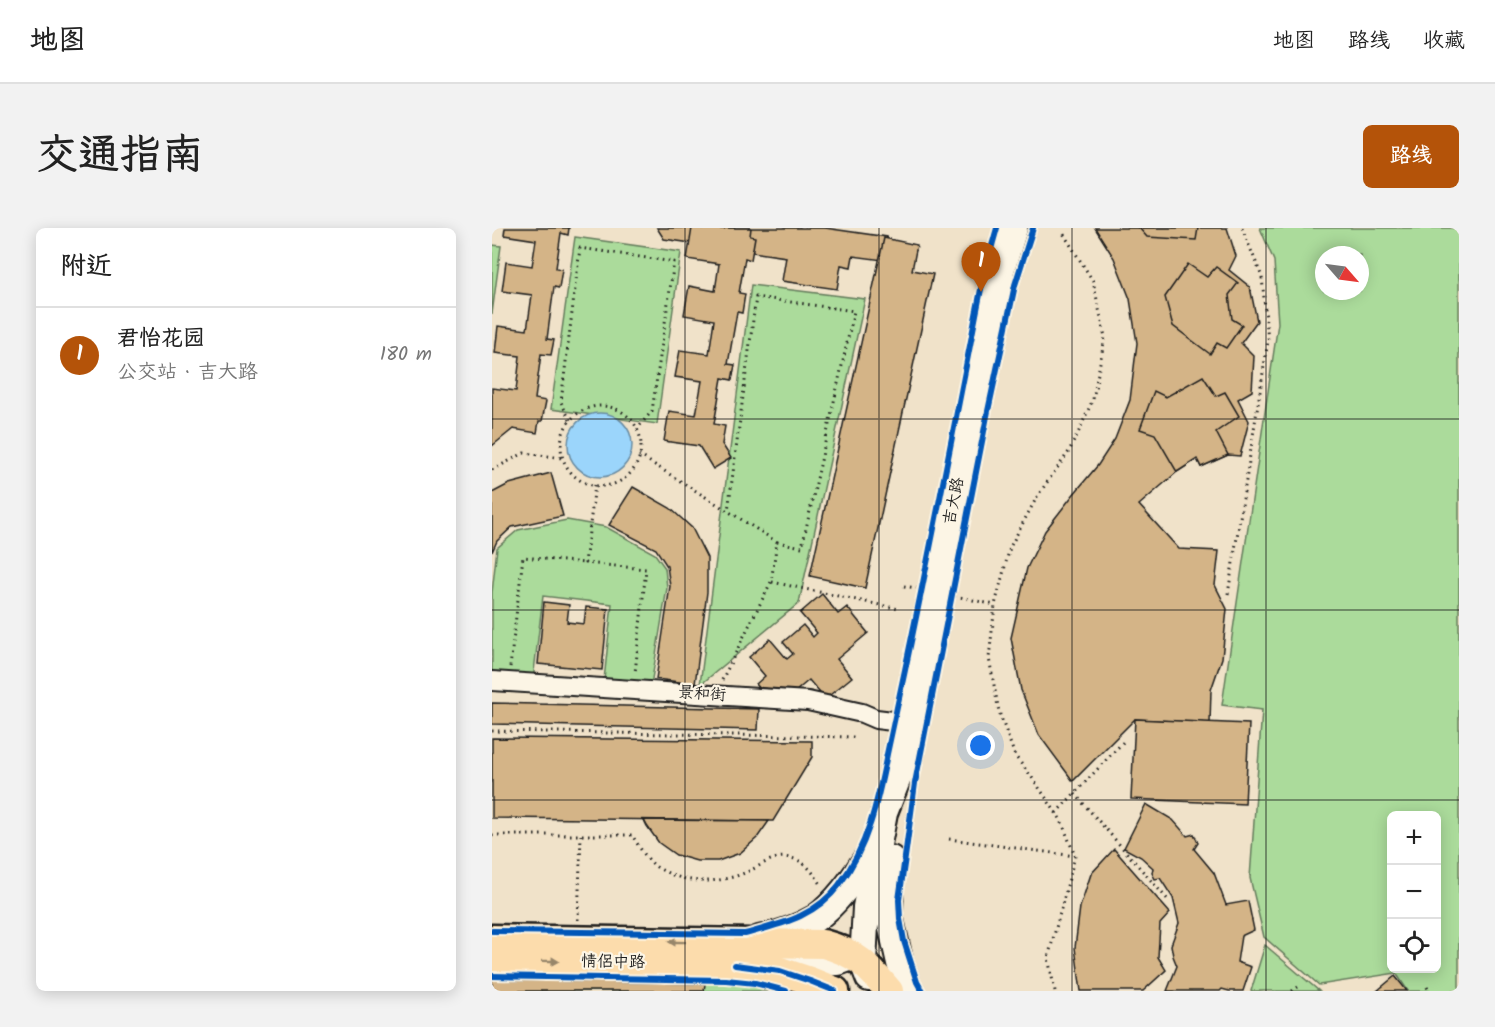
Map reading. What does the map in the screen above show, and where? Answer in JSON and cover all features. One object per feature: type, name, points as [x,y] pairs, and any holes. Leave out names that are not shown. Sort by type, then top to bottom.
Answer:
[{"type":"highway","name":"情侣中路","points":[[492,939],[577,941],[735,954]]},
{"type":"highway","name":"情侣中路","points":[[492,960],[735,954],[823,944],[860,955],[889,991]]},
{"type":"highway","points":[[735,954],[835,991]]},
{"type":"main road","name":"吉大路","points":[[886,848],[884,813],[899,775],[1000,270],[1014,228]]},
{"type":"main road","points":[[735,954],[816,917],[886,848]]},
{"type":"main road","points":[[874,991],[860,955],[866,907],[886,848]]},
{"type":"main road","points":[[886,848],[890,915],[899,959],[909,991]]},
{"type":"street","name":"景和街","points":[[500,681],[808,701],[862,713],[876,719],[909,723]]},
{"type":"path","points":[[1228,594],[1268,341],[1262,277],[1242,228]]},
{"type":"path","points":[[1055,991],[1048,958],[1075,856],[1061,820],[1016,756],[999,712],[989,658],[995,604],[1010,547],[1038,495],[1068,453],[1080,429],[1093,399],[1104,337],[1093,281],[1063,233]]},
{"type":"path","points":[[570,420],[561,402],[580,248],[674,262],[652,411],[637,429]]},
{"type":"path","points":[[639,455],[777,542],[801,547],[854,310],[756,297],[728,511]]},
{"type":"path","points":[[606,406],[619,410],[637,429],[640,442],[639,455],[634,468],[615,484],[590,485],[578,479],[568,470],[562,458],[563,432],[570,420],[580,412],[593,407],[606,406]]},
{"type":"path","points":[[492,470],[524,453],[562,458]]},
{"type":"path","points":[[585,563],[595,485]]},
{"type":"path","points":[[714,695],[771,582],[777,542]]},
{"type":"path","points":[[500,681],[524,558],[646,569],[633,690]]},
{"type":"path","points":[[771,582],[899,609]]},
{"type":"path","points":[[949,606],[953,584]]},
{"type":"path","points":[[492,731],[856,737]]},
{"type":"path","points":[[1056,813],[1126,739]]},
{"type":"path","points":[[1075,794],[1168,901]]},
{"type":"path","points":[[492,835],[632,835],[655,867],[675,877],[693,881],[714,881],[732,877],[749,871],[770,859],[789,857],[805,864],[835,900]]},
{"type":"path","points":[[577,941],[581,835]]},
{"type":"path","points":[[949,839],[1075,856]]},
{"type":"path","points":[[1292,991],[1298,987]]},
{"type":"green space","points":[[1260,228],[1459,228],[1459,991],[1408,991],[1396,973],[1319,985],[1264,937],[1250,878],[1262,710],[1222,705],[1278,323],[1274,261]]},
{"type":"green space","points":[[575,237],[681,252],[657,424],[551,409]]},
{"type":"green space","points":[[492,245],[501,246],[492,314]]},
{"type":"green space","points":[[751,285],[865,299],[799,603],[700,685]]},
{"type":"green space","points":[[567,520],[606,527],[655,554],[665,568],[667,588],[651,685],[604,680],[612,604],[543,596],[533,680],[492,676],[492,593],[497,548],[518,530]]},
{"type":"green space","points":[[1265,945],[1319,991],[1251,991]]},
{"type":"green space","points":[[492,965],[710,970],[824,991],[492,991]]},
{"type":"water","points":[[600,413],[612,415],[623,422],[630,433],[632,445],[630,457],[623,468],[612,475],[600,477],[588,475],[577,468],[570,457],[568,445],[570,433],[577,422],[588,415]]},
{"type":"building","points":[[505,228],[569,228],[568,235],[561,233],[556,268],[562,269],[559,288],[554,287],[547,339],[554,340],[551,355],[541,354],[535,399],[546,401],[542,421],[539,421],[537,433],[513,429],[492,446],[492,388],[516,391],[520,356],[495,353],[498,326],[527,330],[532,295],[502,291],[506,262],[532,266],[536,240],[504,235]]},
{"type":"building","points":[[657,228],[825,228],[887,237],[883,260],[853,256],[851,267],[841,265],[837,289],[782,281],[786,257],[664,239]]},
{"type":"building","points":[[692,228],[751,228],[750,236],[755,237],[751,260],[745,258],[739,293],[745,294],[742,313],[737,312],[728,364],[735,365],[732,380],[722,378],[714,424],[725,426],[722,444],[731,458],[713,469],[699,446],[664,441],[669,411],[696,415],[702,381],[675,377],[680,350],[709,354],[714,320],[684,315],[689,286],[715,291],[719,264],[687,259]]},
{"type":"building","points":[[1095,228],[1227,228],[1236,256],[1229,270],[1250,287],[1257,321],[1241,343],[1254,356],[1252,391],[1238,399],[1249,421],[1240,456],[1228,455],[1201,467],[1197,459],[1177,472],[1139,505],[1179,549],[1219,551],[1215,585],[1227,609],[1222,658],[1211,690],[1210,723],[1135,719],[1073,781],[1039,735],[1021,690],[1011,638],[1027,568],[1045,531],[1098,465],[1115,439],[1130,400],[1137,343],[1130,299],[1114,258]]},
{"type":"building","points":[[1139,228],[1198,228],[1196,240],[1147,237]]},
{"type":"building","points":[[884,238],[917,245],[912,270],[933,274],[865,588],[810,576]]},
{"type":"building","points":[[1188,264],[1207,277],[1216,267],[1238,283],[1229,295],[1232,319],[1242,325],[1226,348],[1217,343],[1210,354],[1173,326],[1165,297]]},
{"type":"building","points":[[1203,376],[1216,396],[1225,392],[1239,416],[1216,432],[1228,455],[1201,467],[1197,459],[1177,472],[1155,434],[1140,429],[1154,391],[1166,397]]},
{"type":"building","points":[[551,473],[563,516],[512,527],[497,541],[492,552],[492,493],[509,484]]},
{"type":"building","points":[[633,487],[670,508],[692,528],[707,558],[707,592],[695,684],[656,679],[670,586],[667,566],[656,549],[609,525]]},
{"type":"building","points":[[822,594],[838,614],[847,607],[868,633],[837,659],[852,677],[825,699],[809,680],[776,708],[756,684],[765,676],[749,657],[770,639],[787,659],[793,654],[783,642],[803,625],[813,637],[817,633],[800,613]]},
{"type":"building","points":[[544,602],[569,605],[567,622],[584,624],[586,607],[608,609],[602,670],[538,664]]},
{"type":"building","points":[[492,703],[759,709],[758,730],[492,724]]},
{"type":"building","points":[[1135,719],[1249,724],[1245,804],[1131,799]]},
{"type":"building","points":[[492,738],[812,741],[812,757],[773,821],[492,818]]},
{"type":"building","points":[[1146,804],[1173,820],[1187,836],[1194,834],[1198,843],[1194,849],[1214,873],[1226,905],[1248,901],[1254,930],[1241,936],[1237,962],[1251,967],[1243,991],[1222,989],[1220,991],[1167,991],[1177,966],[1171,945],[1179,923],[1173,898],[1160,878],[1155,879],[1152,873],[1153,868],[1141,857],[1124,848]]},
{"type":"building","points":[[644,820],[769,821],[757,838],[740,853],[718,861],[697,861],[676,855],[659,843]]},
{"type":"building","points":[[1114,849],[1170,913],[1160,924],[1158,957],[1166,970],[1143,991],[1081,991],[1075,948],[1080,907],[1091,874]]},
{"type":"building","points":[[1395,976],[1407,991],[1377,991]]},
{"type":"building","points":[[492,980],[705,984],[704,991],[492,991]]},
{"type":"cycle path","points":[[492,931],[745,934],[784,923],[808,912],[830,896],[839,885],[865,839],[880,789],[926,571],[984,274],[997,228]]},
{"type":"cycle path","points":[[922,991],[904,941],[899,900],[915,783],[988,411],[1015,285],[1033,228]]},
{"type":"cycle path","points":[[735,965],[780,971],[835,991]]},
{"type":"cycle path","points":[[492,976],[726,980],[755,983],[786,991]]},
{"type":"place","name":"君怡花园","points":[[981,292]]}]
